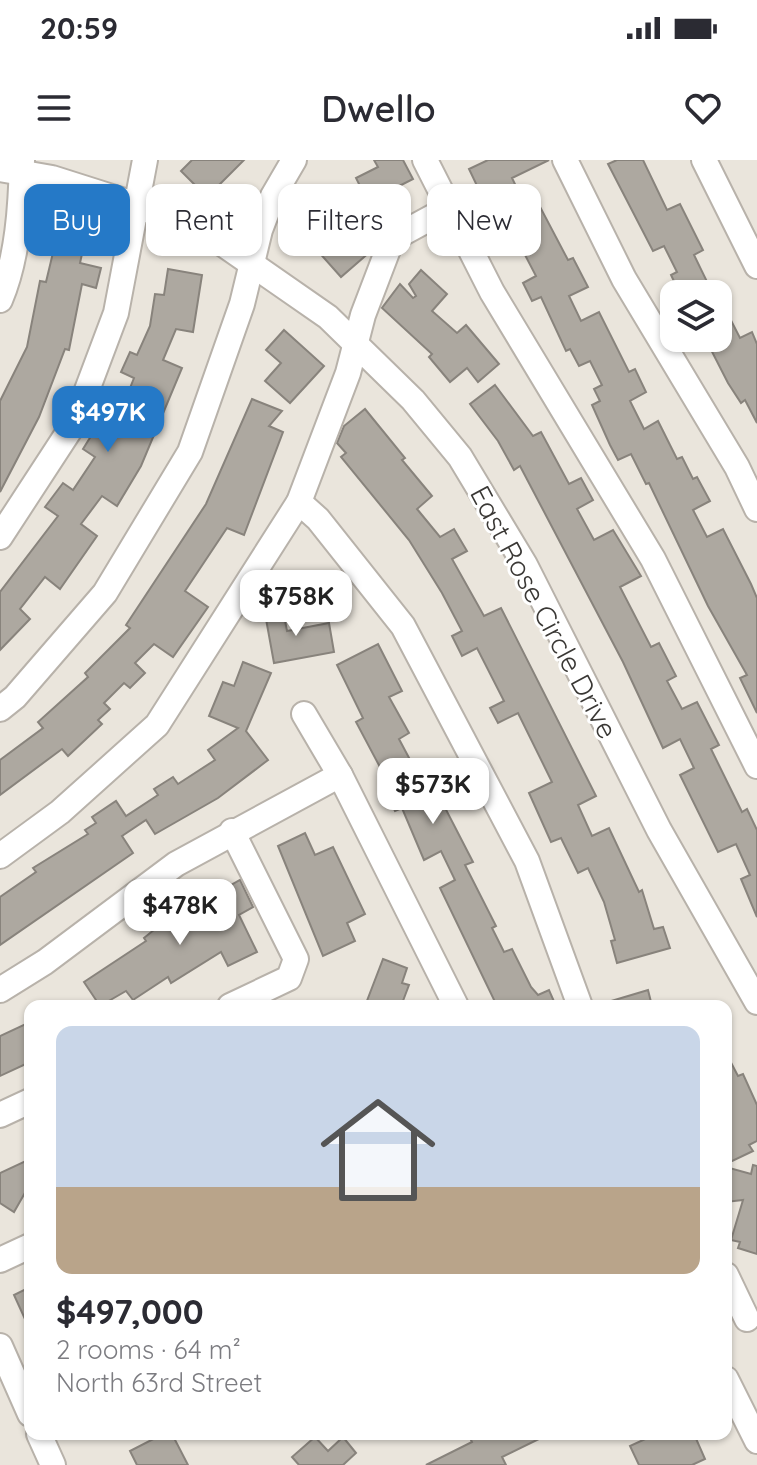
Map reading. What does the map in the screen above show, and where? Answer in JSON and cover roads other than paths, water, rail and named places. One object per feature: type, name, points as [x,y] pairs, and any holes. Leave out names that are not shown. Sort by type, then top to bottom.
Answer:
[{"type":"street","points":[[0,537],[75,422],[116,313],[145,160]]},
{"type":"street","points":[[0,709],[15,697],[105,593],[190,452],[242,304],[273,196],[294,160]]},
{"type":"street","points":[[425,160],[437,184]]},
{"type":"street","points":[[565,160],[624,279],[737,467],[757,509]]},
{"type":"street","points":[[704,160],[757,266]]},
{"type":"street","points":[[0,300],[6,285],[21,202],[15,167]]},
{"type":"street","name":"East Rose Circle Drive","points":[[15,167],[137,205],[223,244],[328,317],[413,400],[460,457],[525,565],[659,830],[748,964],[757,1002]]},
{"type":"street","points":[[0,856],[60,812],[157,725],[299,502],[392,239],[427,220]]},
{"type":"street","points":[[474,256],[492,292],[653,559],[757,766]]},
{"type":"street","points":[[299,502],[318,519],[403,626],[527,861],[577,1000]]},
{"type":"street","points":[[304,714],[340,775],[453,1000]]},
{"type":"street","points":[[0,990],[45,962],[176,864],[340,775]]},
{"type":"street","points":[[232,831],[296,959],[289,978],[243,1000]]},
{"type":"street","points":[[0,1115],[24,1104]]},
{"type":"street","points":[[0,1260],[24,1249]]},
{"type":"street","points":[[732,1291],[743,1321]]},
{"type":"street","points":[[0,1346],[24,1400]]},
{"type":"street","points":[[732,1391],[757,1441]]},
{"type":"street","points":[[42,1440],[53,1465]]}]
